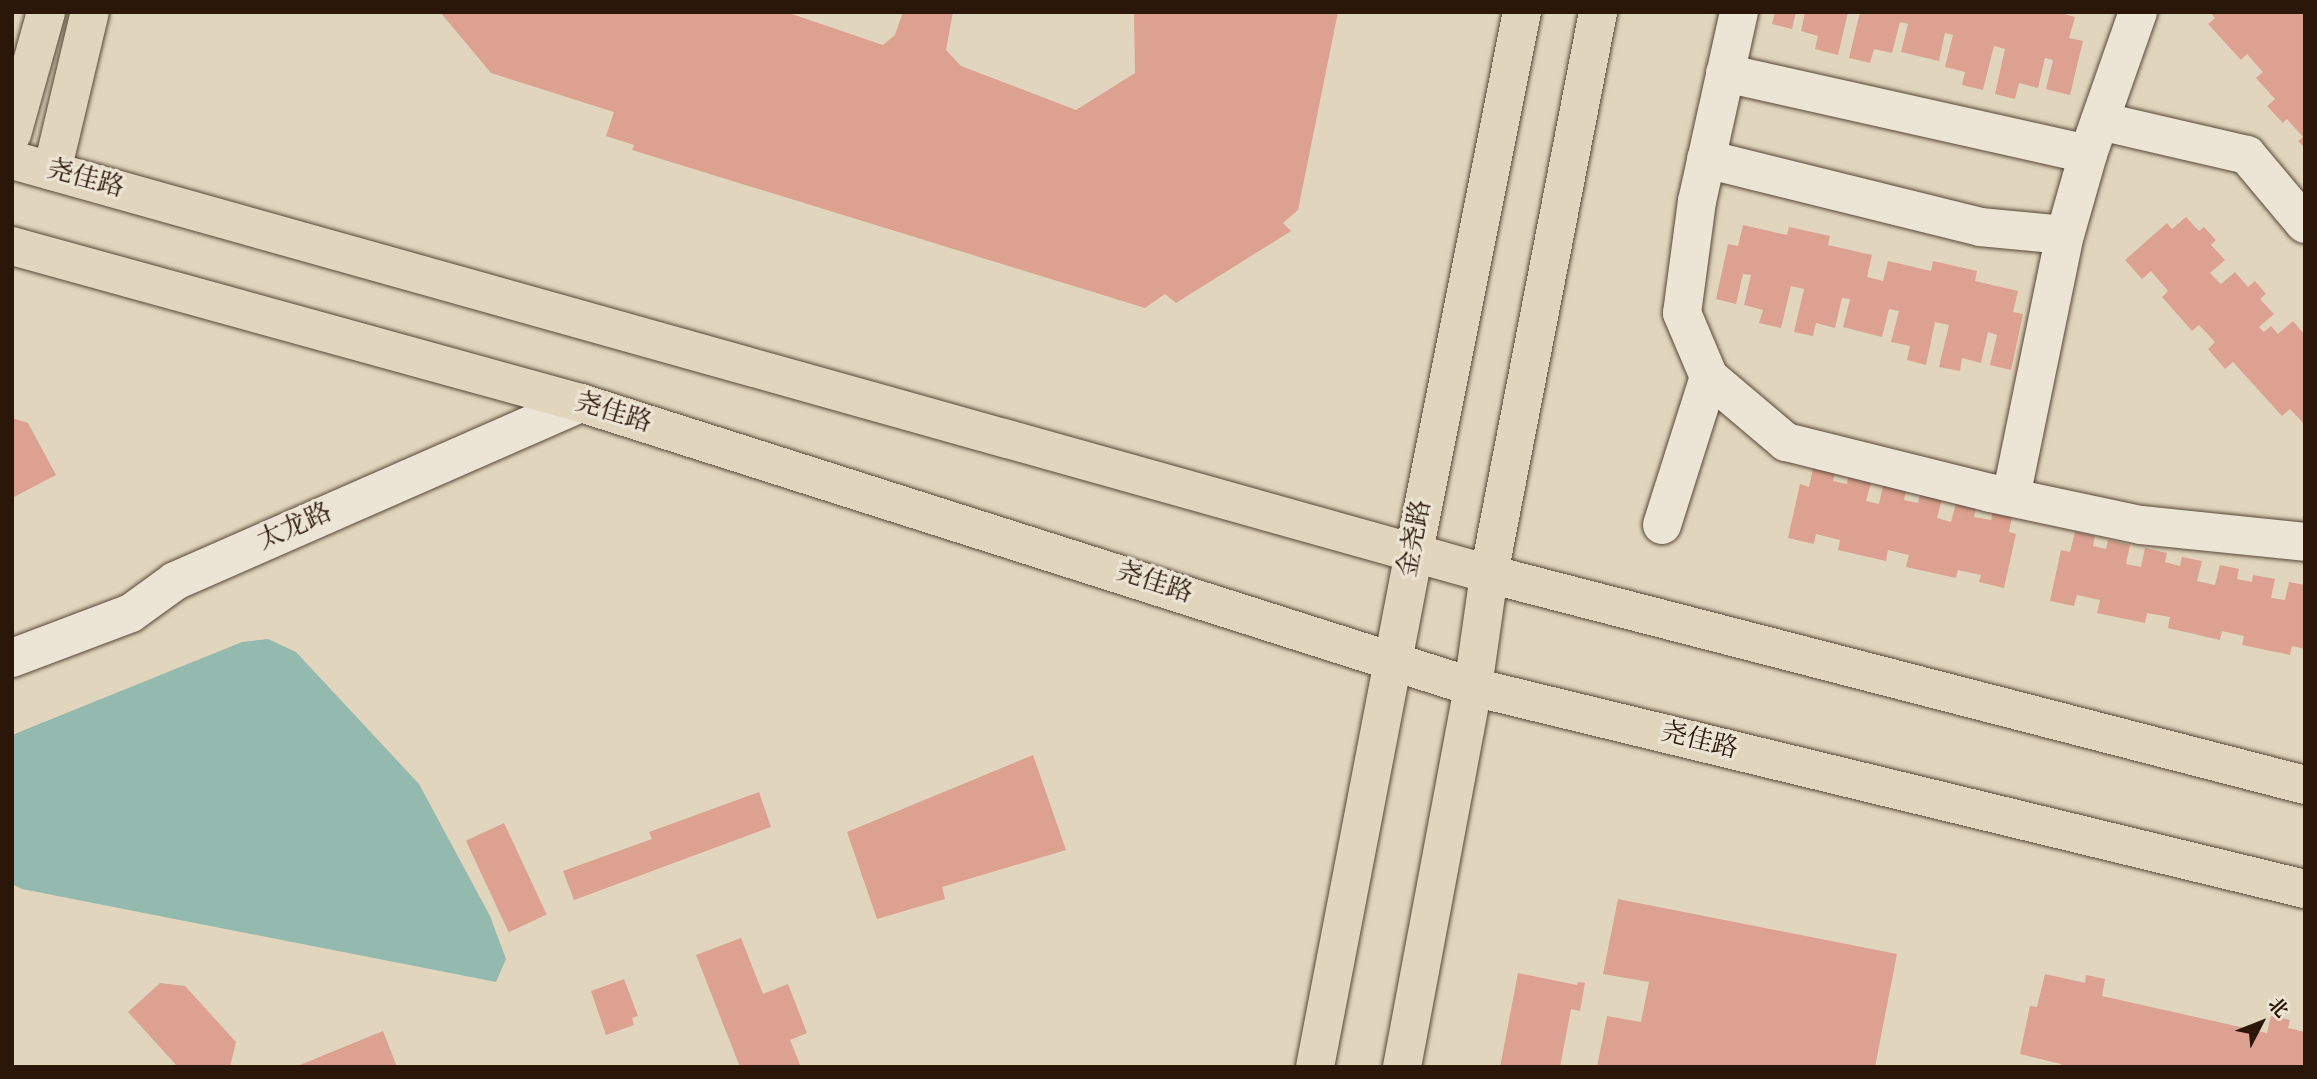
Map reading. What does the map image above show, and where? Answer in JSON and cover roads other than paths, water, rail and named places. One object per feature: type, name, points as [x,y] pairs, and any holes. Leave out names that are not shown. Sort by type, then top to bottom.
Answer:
[{"type":"main road","points":[[12,134],[46,12]]},
{"type":"main road","points":[[52,171],[90,12]]},
{"type":"main road","name":"金尧路","points":[[1315,1067],[1413,552],[1522,12]]},
{"type":"main road","points":[[1402,1067],[1473,687],[1489,574],[1598,12]]},
{"type":"main road","name":"尧佳路","points":[[12,160],[1489,574],[2305,785]]},
{"type":"main road","name":"尧佳路","points":[[12,246],[581,403],[1473,687],[2305,889]]},
{"type":"street","points":[[1739,12],[1697,201],[1682,313],[1709,377],[1786,442],[2011,497],[2141,525],[2305,542]]},
{"type":"street","points":[[2011,497],[2065,235],[2094,137],[2138,12]]},
{"type":"street","points":[[1726,73],[2094,137],[2247,155],[2305,224]]},
{"type":"street","points":[[1706,159],[1980,227],[2065,235]]},
{"type":"street","points":[[1662,525],[1709,377]]},
{"type":"street","name":"太龙路","points":[[12,659],[131,612],[175,581],[581,403]]},
{"type":"water","points":[[268,639],[296,652],[419,784],[490,916],[506,959],[496,982],[22,889],[12,884],[12,735],[242,642]]}]
